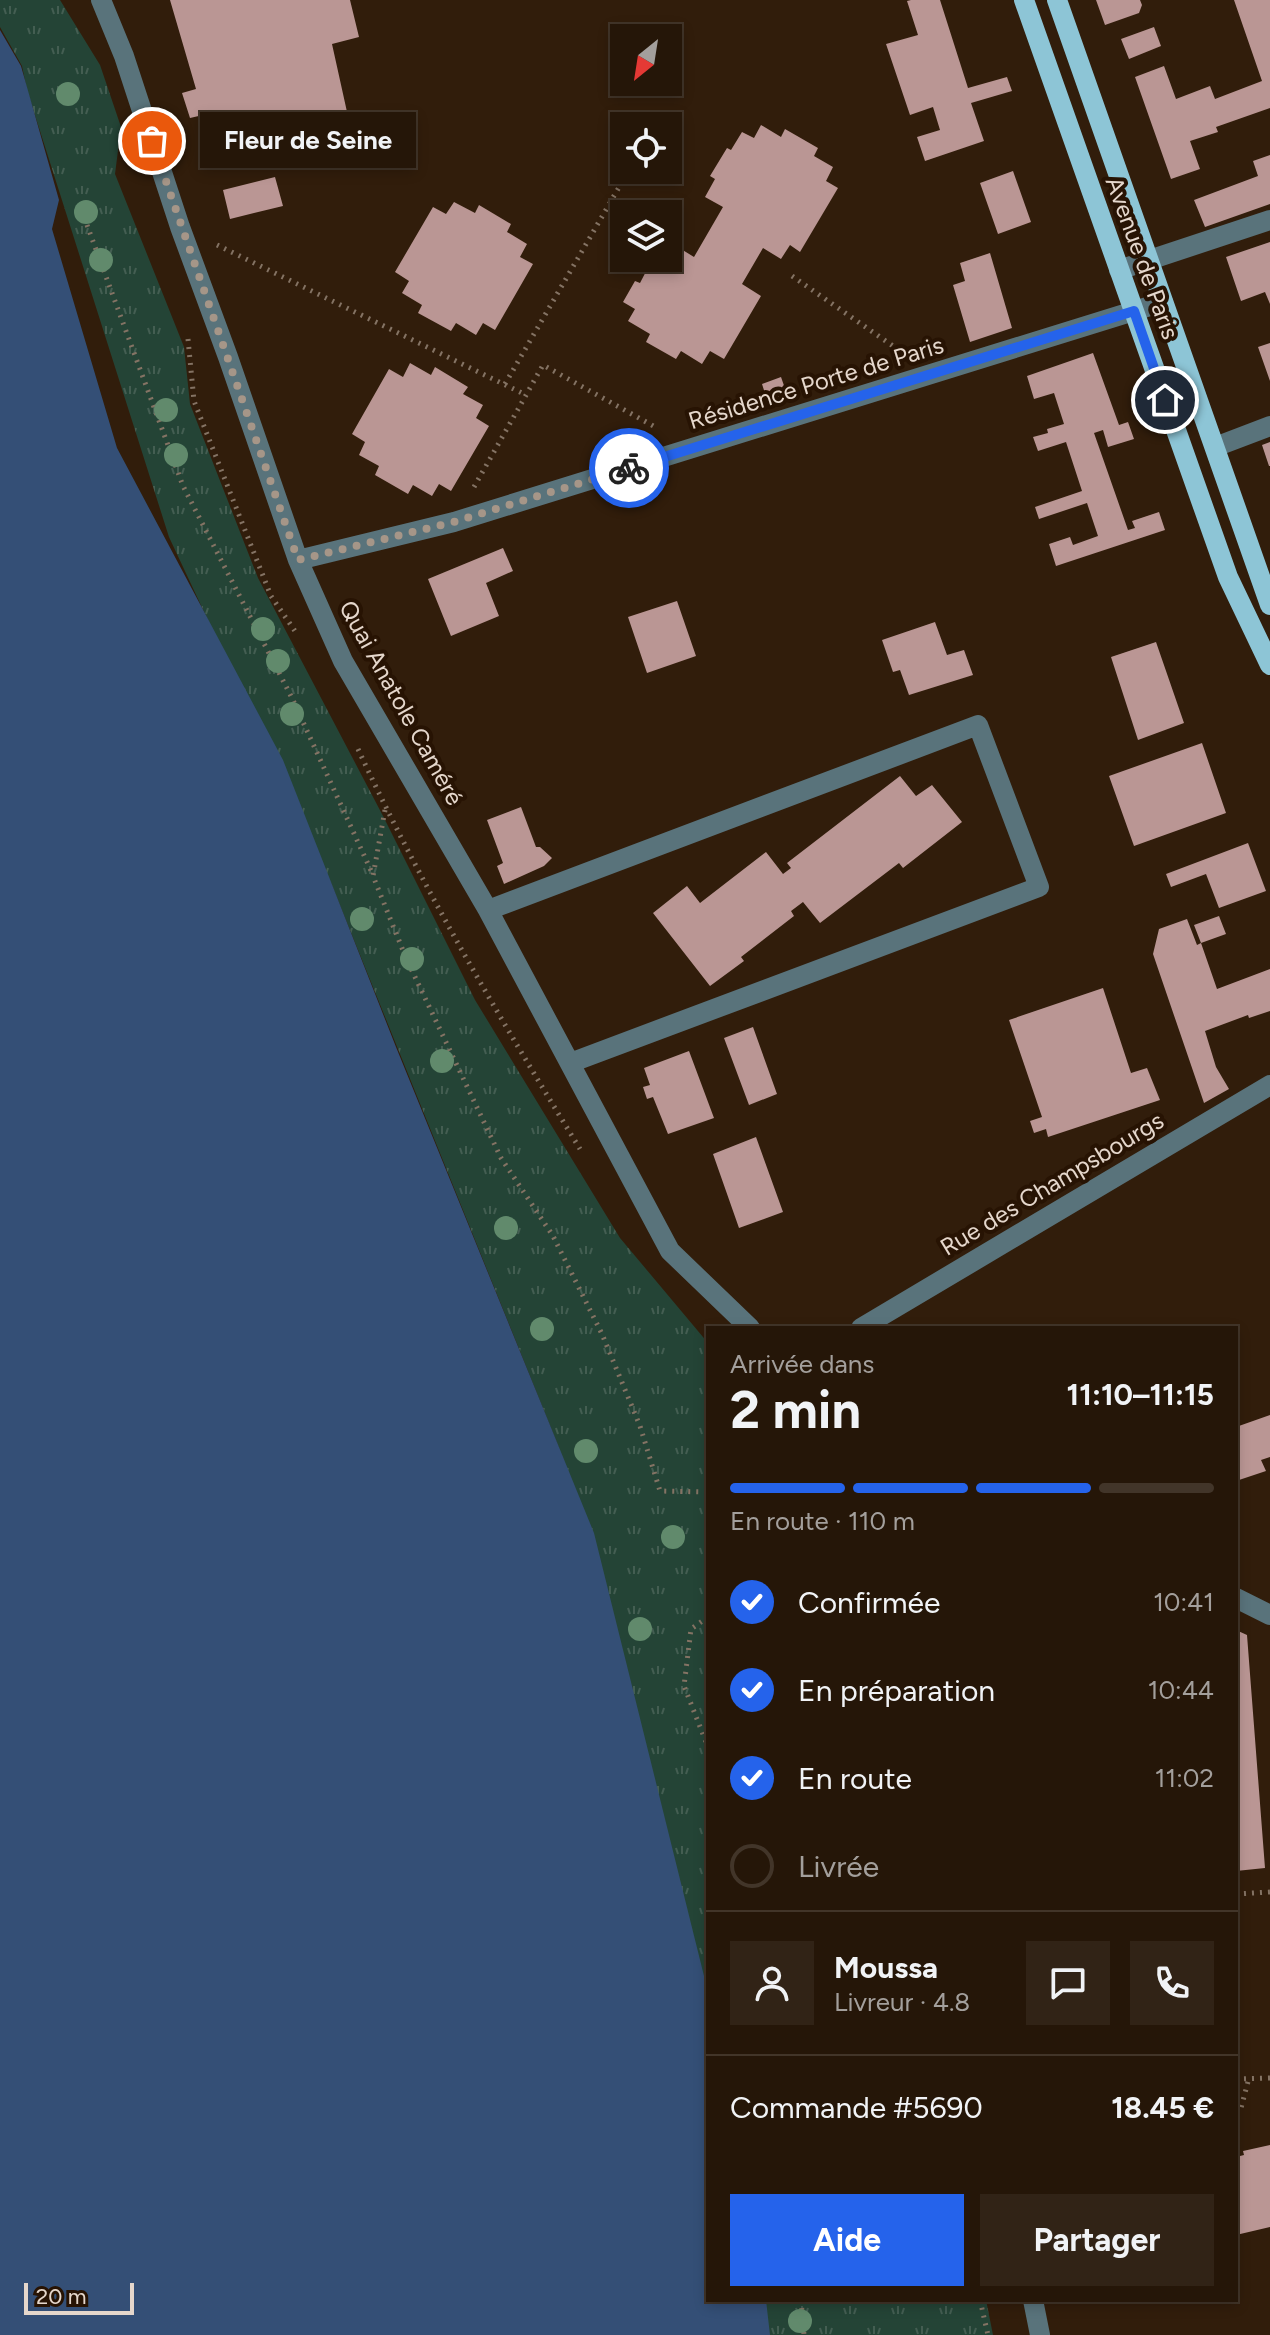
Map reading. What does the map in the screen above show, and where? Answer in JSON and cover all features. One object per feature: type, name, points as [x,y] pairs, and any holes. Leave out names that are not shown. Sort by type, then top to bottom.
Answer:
[{"type":"main road","name":"Avenue de Paris","points":[[1024,0],[1228,577],[1270,665]]},
{"type":"main road","name":"Avenue de Paris","points":[[1057,0],[1270,605]]},
{"type":"street","name":"Quai Anatole Caméré","points":[[101,0],[124,56],[180,227],[298,560],[343,661],[488,910],[670,1251],[748,1326]]},
{"type":"street","points":[[1119,270],[1270,220]]},
{"type":"street","name":"Résidence Porte de Paris","points":[[298,560],[454,522],[1163,302]]},
{"type":"street","points":[[1215,447],[1270,426]]},
{"type":"street","points":[[488,910],[978,725],[1039,887],[570,1063]]},
{"type":"street","name":"Rue des Champsbourgs","points":[[864,1326],[1270,1085]]},
{"type":"street","points":[[1238,1599],[1270,1615]]},
{"type":"street","points":[[1033,2302],[1040,2335]]},
{"type":"path","points":[[505,384],[621,184]]},
{"type":"path","points":[[87,225],[183,486],[292,698],[373,876],[406,958],[501,1158],[553,1236],[602,1334],[640,1426],[660,1491],[706,1492]]},
{"type":"path","points":[[180,227],[526,395]]},
{"type":"path","points":[[792,276],[934,374]]},
{"type":"path","points":[[454,522],[543,365],[692,448]]},
{"type":"path","points":[[373,876],[385,808]]},
{"type":"path","points":[[706,1618],[691,1629],[684,1686],[706,1742]]},
{"type":"path","points":[[1238,1894],[1270,1892]]},
{"type":"path","points":[[1238,2111],[1249,2078]]},
{"type":"path","points":[[1238,2079],[1270,2078]]},
{"type":"path","points":[[801,2302],[804,2335]]},
{"type":"path","points":[[980,2302],[988,2335]]},
{"type":"green space","points":[[0,0],[60,0],[100,65],[121,127],[115,174],[184,347],[190,404],[258,578],[475,1000],[620,1238],[706,1341],[706,2040],[559,1448],[331,883],[169,537],[22,66],[0,27]]},
{"type":"green space","points":[[764,2302],[986,2302],[993,2335],[768,2335]]},
{"type":"water","points":[[0,30],[21,66],[59,200],[52,229],[117,448],[283,760],[594,1533],[706,1984],[706,2302],[766,2302],[770,2335],[0,2335]]},
{"type":"building","points":[[170,0],[350,0],[359,37],[332,44],[351,130],[218,164],[203,115],[190,118],[182,93],[196,89]]},
{"type":"building","points":[[940,0],[968,88],[1007,77],[1012,91],[971,103],[984,141],[925,161],[917,137],[940,130],[933,107],[910,115],[886,44],[918,35],[907,1]]},
{"type":"building","points":[[1096,0],[1140,0],[1142,5],[1139,13],[1105,25]]},
{"type":"building","points":[[1234,0],[1270,0],[1270,108],[1216,127],[1218,132],[1190,141],[1200,169],[1171,179],[1135,77],[1164,66],[1176,99],[1210,86],[1215,99],[1262,81]]},
{"type":"building","points":[[1154,27],[1161,46],[1129,59],[1121,39]]},
{"type":"building","points":[[761,125],[781,137],[785,129],[818,148],[814,156],[833,167],[826,181],[838,188],[800,252],[790,245],[781,259],[763,248],[742,284],[761,296],[724,359],[710,351],[702,364],[681,351],[676,359],[646,342],[650,334],[628,321],[635,309],[623,302],[635,281],[640,283],[646,272],[682,272],[682,250],[694,257],[723,207],[705,197],[715,179],[710,176],[727,148],[731,150],[742,132],[754,138]]},
{"type":"building","points":[[1270,155],[1270,204],[1205,227],[1194,200],[1258,176],[1253,161]]},
{"type":"building","points":[[1013,171],[1031,222],[998,234],[980,183]]},
{"type":"building","points":[[275,177],[283,206],[230,219],[223,190]]},
{"type":"building","points":[[454,202],[475,213],[479,205],[511,224],[507,232],[527,244],[520,257],[533,264],[495,330],[483,323],[476,335],[456,323],[451,331],[418,313],[422,305],[402,293],[409,281],[395,272],[433,207],[446,214]]},
{"type":"building","points":[[1270,242],[1270,304],[1265,292],[1241,301],[1226,257]]},
{"type":"building","points":[[990,253],[1012,328],[970,342],[953,285],[965,281],[960,263]]},
{"type":"building","points":[[1270,343],[1270,381],[1258,347]]},
{"type":"building","points":[[1093,353],[1119,425],[1128,422],[1134,439],[1108,447],[1103,430],[1094,433],[1128,530],[1135,528],[1132,521],[1159,512],[1165,530],[1056,566],[1049,544],[1070,537],[1073,545],[1098,536],[1087,503],[1039,519],[1035,507],[1082,491],[1066,442],[1038,451],[1033,437],[1064,424],[1054,393],[1034,399],[1027,376]]},
{"type":"building","points":[[410,363],[431,375],[435,367],[468,387],[463,394],[483,405],[476,418],[489,426],[451,491],[439,484],[432,496],[413,485],[408,494],[375,475],[379,466],[359,455],[365,442],[352,434],[389,369],[403,377]]},
{"type":"building","points":[[781,377],[789,400],[769,406],[762,384]]},
{"type":"building","points":[[1270,442],[1270,466],[1269,466],[1262,445]]},
{"type":"building","points":[[503,548],[513,571],[486,583],[499,616],[451,636],[428,579]]},
{"type":"building","points":[[677,601],[696,656],[647,673],[628,617]]},
{"type":"building","points":[[935,622],[947,655],[964,650],[973,675],[909,695],[900,670],[893,672],[882,640]]},
{"type":"building","points":[[1156,642],[1184,723],[1138,740],[1111,657]]},
{"type":"building","points":[[1202,743],[1226,813],[1134,846],[1109,776]]},
{"type":"building","points":[[900,776],[916,796],[932,785],[962,822],[903,868],[899,863],[820,923],[803,902],[791,911],[794,916],[741,957],[744,961],[710,986],[653,913],[687,886],[700,903],[766,852],[783,874],[791,868],[787,863]]},
{"type":"building","points":[[521,807],[536,847],[552,858],[544,866],[504,884],[497,866],[503,863],[487,820]]},
{"type":"building","points":[[1248,843],[1266,891],[1219,908],[1206,874],[1171,887],[1166,874]]},
{"type":"building","points":[[1219,916],[1226,934],[1201,943],[1194,925]]},
{"type":"building","points":[[1187,919],[1197,945],[1201,943],[1217,989],[1270,969],[1270,1011],[1249,1018],[1248,1015],[1205,1031],[1216,1067],[1229,1089],[1204,1103],[1153,954],[1159,929]]},
{"type":"building","points":[[1103,988],[1131,1073],[1147,1068],[1160,1100],[1048,1137],[1046,1129],[1034,1133],[1030,1121],[1042,1117],[1009,1020]]},
{"type":"building","points":[[753,1027],[777,1094],[749,1105],[724,1038]]},
{"type":"building","points":[[689,1051],[714,1118],[668,1134],[653,1097],[647,1099],[643,1087],[650,1085],[644,1068]]},
{"type":"building","points":[[756,1137],[783,1212],[739,1228],[713,1154]]},
{"type":"building","points":[[1270,1415],[1270,1457],[1261,1460],[1266,1471],[1239,1480],[1238,1477],[1238,1426]]},
{"type":"building","points":[[1238,1631],[1247,1635],[1265,1868],[1238,1871]]},
{"type":"building","points":[[1270,2145],[1270,2227],[1238,2235],[1238,2156],[1244,2155],[1243,2151]]},
{"type":"way so far","points":[[152,141],[298,560],[454,522],[629,468]]},
{"type":"place","name":"Fleur de Seine","points":[[152,141]]},
{"type":"route","points":[[629,468],[1134,311],[1165,400]]}]
